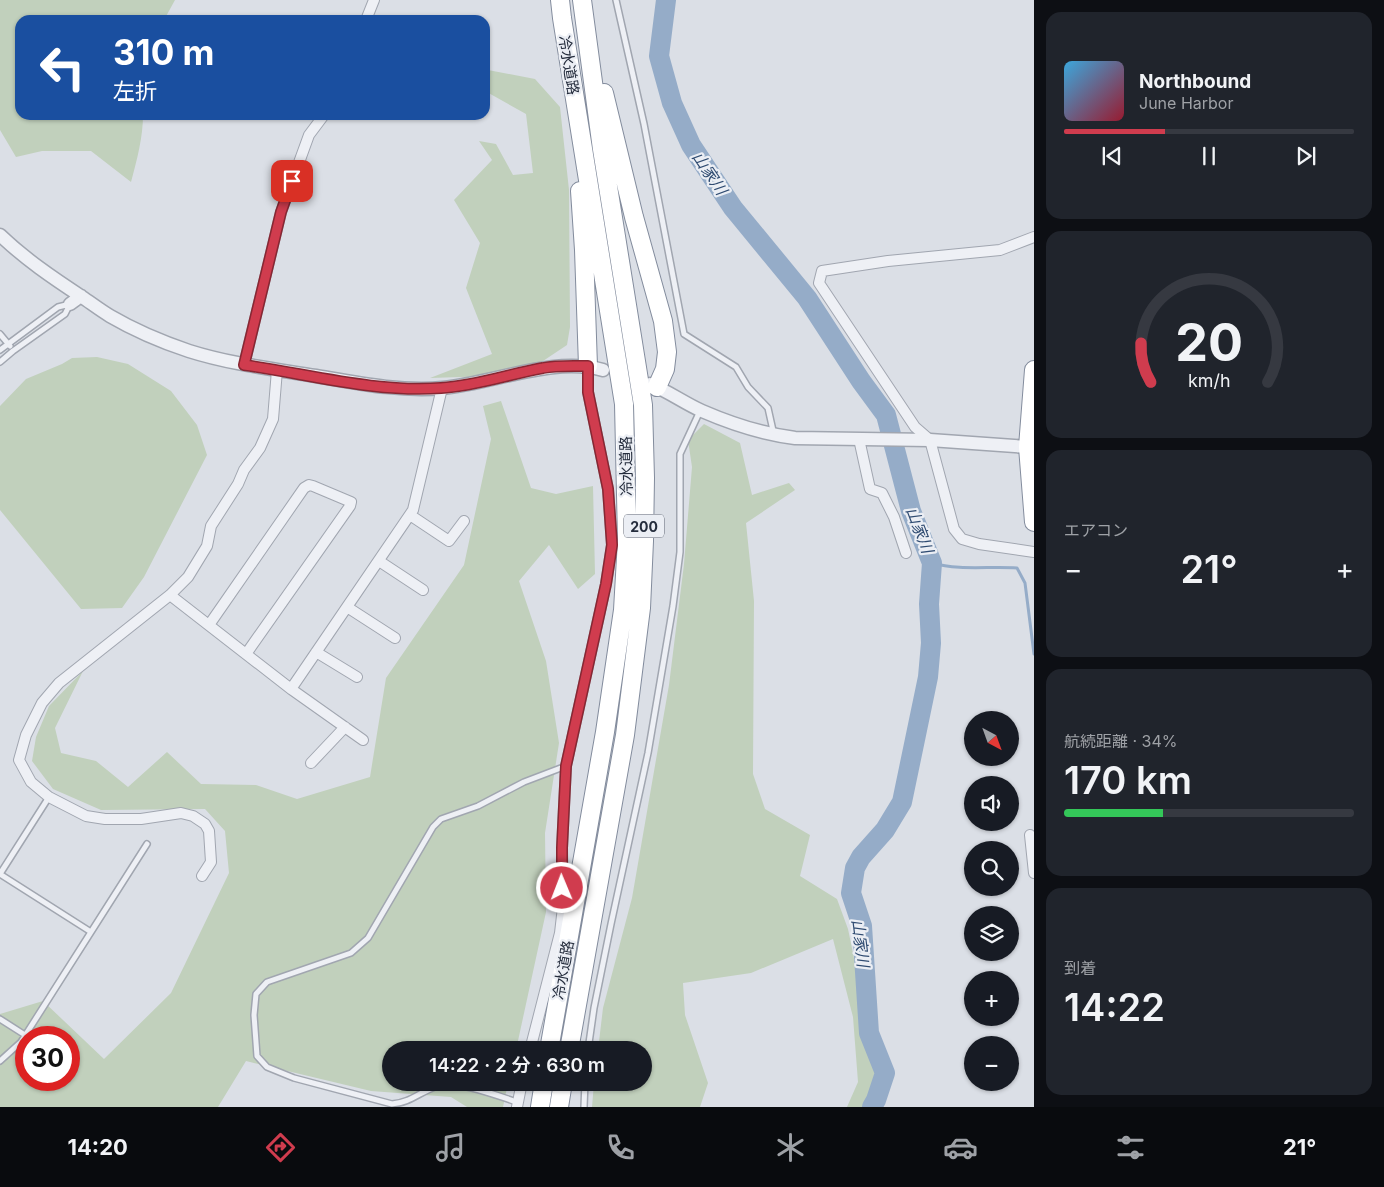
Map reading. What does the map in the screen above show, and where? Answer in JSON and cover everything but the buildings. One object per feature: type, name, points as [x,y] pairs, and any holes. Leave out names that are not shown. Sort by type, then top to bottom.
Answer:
[{"type":"highway","name":"冷水道路","points":[[552,1041],[606,723],[623,610],[627,540],[624,404],[560,0]]},
{"type":"highway","name":"冷水道路","points":[[571,1041],[626,735],[641,608],[645,478],[643,405],[602,149],[582,0]]},
{"type":"highway","points":[[584,18],[662,321],[667,352],[665,369],[654,386]]},
{"type":"highway","points":[[571,74],[584,250],[596,368]]},
{"type":"highway","points":[[1034,370],[1028,447],[1034,522]]},
{"type":"highway","points":[[540,1107],[543,1091]]},
{"type":"highway","points":[[558,1107],[561,1091]]},
{"type":"street","points":[[368,15],[374,0]]},
{"type":"street","points":[[244,365],[281,212],[310,135],[320,120]]},
{"type":"street","points":[[0,235],[18,252],[59,283],[111,316],[144,333],[189,351],[244,365],[411,389],[479,384],[544,368],[596,368],[588,392],[608,489],[612,545],[606,584],[566,766],[561,925],[532,1041]]},
{"type":"street","points":[[1034,237],[1000,250],[888,261],[822,270],[819,283],[915,427],[930,440],[954,529],[962,539],[979,544],[1034,552]]},
{"type":"street","points":[[70,304],[81,296]]},
{"type":"street","points":[[202,876],[211,862],[209,831],[205,824],[193,816],[180,813],[141,819],[105,819],[86,816],[48,797],[31,782],[19,760],[26,734],[42,704],[59,682],[170,595],[188,577],[207,546],[211,526],[238,484],[244,470],[260,448],[273,419],[277,370]]},
{"type":"street","points":[[654,386],[700,410],[742,427],[775,436],[930,440],[1028,447]]},
{"type":"street","points":[[291,689],[414,510],[442,388]]},
{"type":"street","points":[[858,439],[870,490],[882,493],[894,517],[906,553]]},
{"type":"street","points":[[209,625],[304,488],[309,485],[313,486],[351,502],[246,654]]},
{"type":"street","points":[[410,515],[449,541],[464,521]]},
{"type":"street","points":[[379,561],[423,590]]},
{"type":"street","points":[[170,595],[291,689],[363,740]]},
{"type":"street","points":[[347,607],[395,638]]},
{"type":"street","points":[[316,652],[357,677]]},
{"type":"street","points":[[311,762],[345,727]]},
{"type":"street","points":[[1030,835],[1034,873]]},
{"type":"street","points":[[517,1105],[520,1091]]},
{"type":"lane","points":[[616,0],[644,124],[684,334],[736,367],[748,387],[768,408],[775,436]]},
{"type":"lane","points":[[0,350],[58,306],[70,304]]},
{"type":"lane","points":[[0,362],[12,350],[65,314],[70,304]]},
{"type":"lane","points":[[0,334],[9,343],[12,350]]},
{"type":"lane","points":[[589,1041],[611,924],[648,753],[673,606],[680,552],[680,454],[700,410]]},
{"type":"lane","points":[[517,1105],[476,1089],[450,1085],[439,1085],[403,1103],[392,1104],[294,1078],[267,1067],[257,1056],[254,1015],[256,994],[267,982],[351,953],[368,938],[428,836],[441,819],[478,806],[524,782],[566,766]]},
{"type":"lane","points":[[48,797],[0,874],[91,932]]},
{"type":"lane","points":[[31,1026],[148,844]]},
{"type":"lane","points":[[0,1019],[15,1029]]},
{"type":"lane","points":[[0,1061],[15,1047]]},
{"type":"lane","points":[[584,1107],[585,1091]]},
{"type":"green space","points":[[0,0],[175,0],[167,15],[15,15],[15,120],[143,120],[141,140],[131,182],[91,151],[42,151],[16,157],[0,130]]},
{"type":"green space","points":[[490,70],[535,79],[560,107],[569,190],[570,327],[567,345],[543,361],[492,376],[430,378],[492,354],[466,288],[480,243],[454,200],[492,160],[479,141],[496,144],[513,175],[533,173],[526,114],[490,94]]},
{"type":"green space","points":[[97,357],[128,364],[171,391],[197,425],[207,455],[144,577],[122,608],[81,609],[0,510],[0,406],[26,379],[72,358]]},
{"type":"green space","points":[[501,401],[531,488],[556,494],[593,486],[595,574],[578,589],[549,545],[519,581],[546,661],[559,743],[545,833],[546,912],[518,1041],[382,1041],[382,1091],[506,1091],[503,1107],[467,1107],[451,1097],[371,1091],[246,1061],[218,1107],[0,1107],[0,1014],[43,1001],[69,1026],[15,1026],[15,1091],[80,1091],[80,1036],[104,1059],[171,993],[229,873],[225,831],[205,809],[101,810],[53,789],[32,761],[36,737],[49,706],[83,671],[55,728],[61,753],[96,761],[128,787],[167,752],[201,784],[256,785],[297,799],[370,777],[386,678],[464,565],[491,439],[483,406]]},
{"type":"green space","points":[[704,424],[740,443],[752,495],[789,483],[795,490],[746,523],[754,601],[753,774],[765,809],[810,835],[800,876],[837,899],[848,929],[862,997],[866,1041],[880,1073],[871,1099],[864,1107],[847,1107],[858,1082],[853,1017],[833,939],[751,973],[683,983],[685,1015],[708,1083],[700,1107],[592,1107],[593,1091],[652,1091],[652,1041],[599,1041],[603,1008],[632,898],[669,685],[684,564],[692,467],[688,440]]},
{"type":"waterway","name":"山家川","points":[[666,0],[659,56],[672,103],[691,145],[733,208],[807,298],[861,381],[886,415],[911,511],[932,563],[929,604],[931,643],[928,677],[902,802],[885,830],[861,857],[855,868],[851,893],[862,926],[869,1033],[885,1073],[872,1107]]},
{"type":"waterway","points":[[932,563],[964,568],[1017,568],[1025,583],[1034,654]]},
{"type":"route","points":[[292,181],[281,212],[244,365],[411,389],[479,384],[544,368],[588,366],[588,392],[608,489],[612,545],[606,584],[566,766],[562,888]]}]
